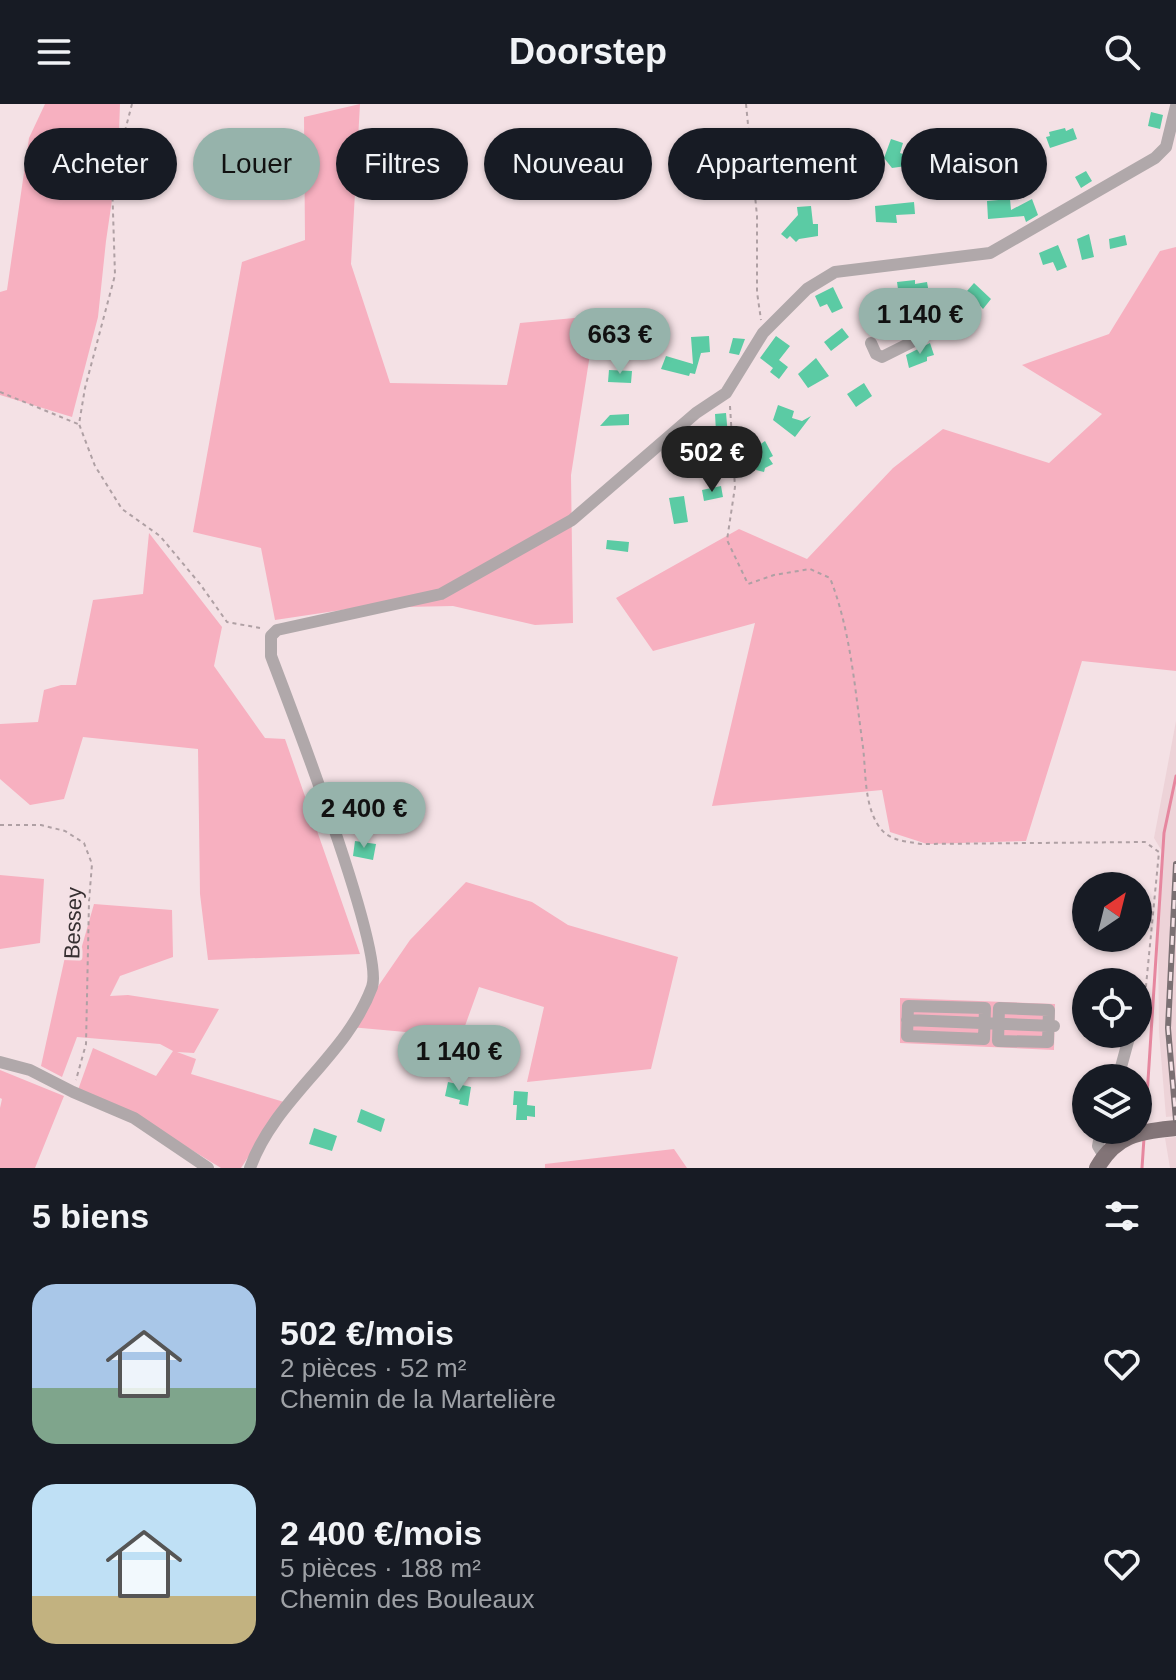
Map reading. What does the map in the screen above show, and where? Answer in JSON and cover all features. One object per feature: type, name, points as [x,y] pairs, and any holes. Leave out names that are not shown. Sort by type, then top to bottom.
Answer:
[{"type":"main road","points":[[1101,1162],[1117,1144],[1138,1133],[1176,1128]]},
{"type":"street","points":[[250,1168],[256,1149],[291,1098],[345,1036],[373,984],[367,935],[314,770],[271,656],[274,633],[441,594],[572,520],[696,413],[726,393],[763,333],[807,289],[844,269],[990,253],[1155,158],[1166,147],[1176,106]]},
{"type":"street","points":[[871,343],[876,354],[882,357],[926,335]]},
{"type":"street","points":[[984,1039],[991,1024],[999,1008],[1049,1010],[1051,1026],[1048,1042],[998,1041],[907,1036],[908,1006],[985,1008],[991,1024],[998,1041]]},
{"type":"street","points":[[945,1007],[946,1038]]},
{"type":"street","points":[[907,1020],[991,1024]]},
{"type":"street","points":[[0,1062],[30,1070],[134,1118],[190,1163],[208,1168]]},
{"type":"path","points":[[132,104],[112,181],[115,275],[85,388],[79,424],[95,466],[122,509],[160,536],[227,622],[274,633]]},
{"type":"path","points":[[746,104],[757,216],[757,292],[763,333]]},
{"type":"path","points":[[0,392],[79,424]]},
{"type":"path","points":[[726,393],[735,460],[735,487],[727,540],[748,584],[774,575],[810,569],[830,578],[837,595],[854,679],[868,799],[878,825],[891,839],[921,844],[1145,842],[1159,852],[1148,968]]},
{"type":"path","name":"Bessey","points":[[0,825],[41,825],[65,831],[84,843],[92,864],[86,1044],[73,1092]]},
{"type":"shaded area","points":[[45,104],[120,104],[119,128],[34,128]]},
{"type":"shaded area","points":[[360,104],[359,128],[336,128],[336,200],[355,200],[351,264],[390,383],[507,385],[520,323],[596,316],[571,475],[573,623],[535,625],[453,606],[355,608],[275,620],[261,548],[193,532],[242,262],[305,240],[305,200],[320,200],[320,128],[304,128],[304,117]]},
{"type":"shaded area","points":[[24,173],[24,200],[112,200],[98,317],[72,417],[0,395],[0,292],[7,290]]},
{"type":"shaded area","points":[[1176,247],[1176,671],[1082,661],[1026,841],[927,844],[890,832],[882,790],[712,806],[755,623],[653,651],[616,598],[739,529],[807,559],[893,468],[943,429],[1049,463],[1102,414],[1022,365],[1109,334],[1160,251]]},
{"type":"shaded area","points":[[149,533],[222,627],[214,666],[265,738],[285,739],[360,954],[208,960],[200,894],[198,749],[83,737],[64,799],[30,805],[0,779],[0,724],[38,722],[44,690],[76,685],[93,600],[143,594]]},
{"type":"shaded area","points":[[1176,721],[1176,1116],[1166,1117],[1159,1032],[1158,941],[1163,853],[1154,838]]},
{"type":"shaded area","points":[[0,875],[44,879],[40,943],[0,949]]},
{"type":"shaded area","points":[[466,882],[532,902],[568,925],[678,957],[651,1069],[527,1082],[544,1007],[479,987],[461,1037],[350,1027],[410,940]]},
{"type":"shaded area","points":[[94,904],[172,910],[173,957],[120,976],[110,996],[128,995],[219,1009],[194,1053],[177,1052],[196,1059],[191,1074],[284,1102],[241,1168],[221,1168],[133,1114],[78,1090],[93,1048],[156,1076],[173,1051],[160,1044],[77,1037],[62,1077],[41,1066],[65,957],[80,953]]},
{"type":"shaded area","points":[[900,998],[1055,1004],[1054,1050],[900,1043]]},
{"type":"shaded area","points":[[0,1070],[64,1096],[35,1168],[0,1168]]},
{"type":"shaded area","points":[[1176,1137],[1176,1168],[1170,1168],[1165,1138]]},
{"type":"shaded area","points":[[674,1149],[687,1168],[545,1168],[545,1164]]},
{"type":"building","points":[[1151,112],[1163,115],[1160,129],[1148,126]]},
{"type":"building","points":[[1073,128],[1077,139],[1050,148],[1047,140],[1049,132]]},
{"type":"building","points":[[891,139],[901,142],[901,167],[892,168],[885,155]]},
{"type":"building","points":[[1086,171],[1092,181],[1081,188],[1075,177]]},
{"type":"building","points":[[1010,200],[1011,210],[1032,200],[1038,215],[1026,222],[1024,216],[988,219],[987,201]]},
{"type":"building","points":[[914,202],[915,214],[896,215],[897,223],[876,222],[875,206]]},
{"type":"building","points":[[811,206],[813,224],[818,224],[818,236],[796,242],[790,236],[787,239],[781,234],[798,215],[797,207]]},
{"type":"building","points":[[1089,234],[1094,257],[1082,260],[1077,239]]},
{"type":"building","points":[[1125,235],[1127,245],[1110,249],[1109,239]]},
{"type":"building","points":[[1058,245],[1067,267],[1057,271],[1053,262],[1043,265],[1039,253]]},
{"type":"building","points":[[915,280],[915,284],[927,282],[930,299],[913,301],[913,294],[899,296],[897,282]]},
{"type":"building","points":[[974,283],[991,299],[983,309],[967,291]]},
{"type":"building","points":[[833,287],[843,308],[832,313],[827,304],[820,307],[815,296]]},
{"type":"building","points":[[842,328],[849,337],[831,351],[824,342]]},
{"type":"building","points":[[709,336],[710,352],[701,353],[695,374],[690,373],[689,376],[661,369],[666,356],[693,364],[691,337]]},
{"type":"building","points":[[776,336],[790,346],[779,360],[788,367],[779,379],[770,372],[773,368],[760,358]]},
{"type":"building","points":[[733,338],[745,339],[739,355],[729,353]]},
{"type":"building","points":[[930,343],[934,355],[909,368],[906,355]]},
{"type":"building","points":[[816,358],[829,376],[808,388],[798,374]]},
{"type":"building","points":[[609,370],[632,371],[631,383],[608,382]]},
{"type":"building","points":[[864,383],[872,396],[856,407],[847,394]]},
{"type":"building","points":[[778,405],[794,411],[792,418],[802,421],[811,416],[795,437],[773,420]]},
{"type":"building","points":[[726,413],[729,447],[717,449],[715,414]]},
{"type":"building","points":[[629,414],[629,425],[600,426],[610,415]]},
{"type":"building","points":[[765,441],[773,456],[769,458],[773,464],[764,472],[756,470],[753,459],[760,455],[756,447]]},
{"type":"building","points":[[721,486],[723,497],[704,501],[702,490]]},
{"type":"building","points":[[684,496],[688,522],[674,524],[669,498]]},
{"type":"building","points":[[607,540],[629,542],[628,552],[606,549]]},
{"type":"building","points":[[355,841],[376,844],[373,860],[353,856]]},
{"type":"building","points":[[448,1082],[471,1087],[468,1106],[445,1096]]},
{"type":"building","points":[[514,1091],[528,1092],[527,1105],[535,1106],[535,1117],[516,1120]]},
{"type":"building","points":[[361,1109],[385,1119],[381,1132],[357,1122]]},
{"type":"building","points":[[314,1128],[337,1136],[332,1151],[309,1144]]},
{"type":"waterway","points":[[1149,1064],[1164,833],[1176,776]]},
{"type":"waterway","points":[[1142,1168],[1144,1144]]},
{"type":"railway","points":[[1176,864],[1168,1028],[1176,1120]]}]
